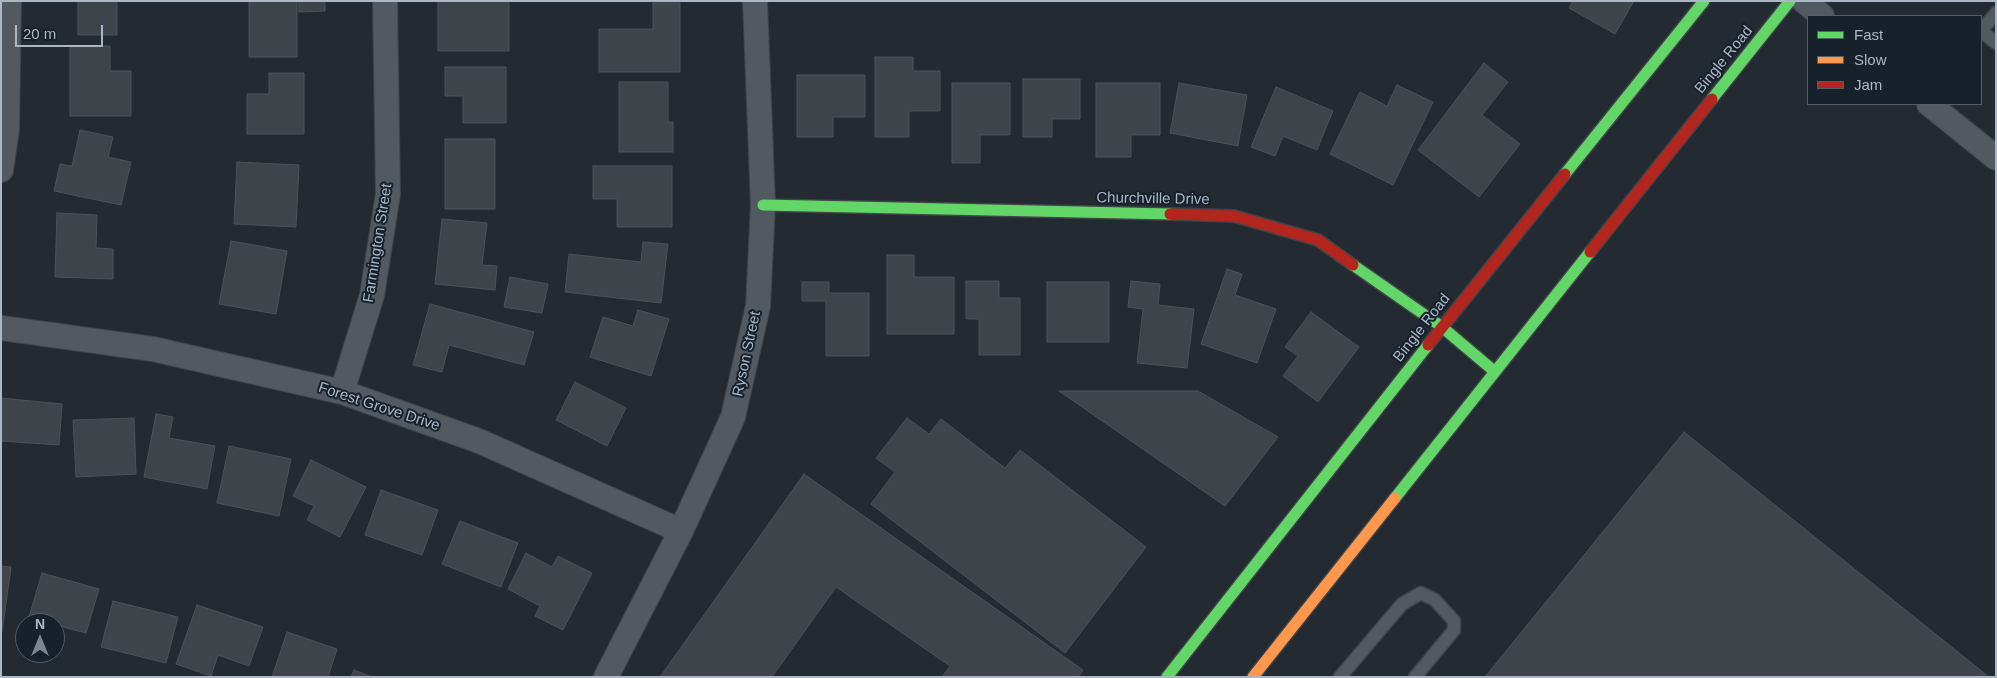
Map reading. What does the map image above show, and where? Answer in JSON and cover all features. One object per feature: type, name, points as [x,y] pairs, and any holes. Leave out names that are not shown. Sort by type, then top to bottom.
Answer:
[{"type":"main road","name":"Bingle Road","points":[[1167,677],[1442,327],[1704,1]]},
{"type":"main road","name":"Bingle Road","points":[[1253,677],[1494,371],[1790,1]]},
{"type":"main road","name":"Churchville Drive","points":[[763,205],[1234,216],[1318,240],[1442,327],[1494,371]]},
{"type":"street","points":[[1,170],[7,129],[9,1]]},
{"type":"street","name":"Farmington Street","points":[[342,392],[372,295],[388,194],[385,1]]},
{"type":"street","name":"Ryson Street","points":[[606,677],[681,531],[733,417],[758,306],[763,205],[755,1]]},
{"type":"street","points":[[1804,1],[1821,15]]},
{"type":"street","points":[[1930,105],[1996,158]]},
{"type":"street","name":"Forest Grove Drive","points":[[1,328],[153,349],[342,392],[479,441],[681,531]]},
{"type":"lane","points":[[1982,31],[1996,13]]},
{"type":"lane","points":[[1982,33],[1996,43]]},
{"type":"lane","points":[[1340,677],[1402,604],[1421,594],[1435,600],[1454,621],[1454,630],[1415,677]]},
{"type":"building","points":[[78,1],[117,1],[117,35],[78,35]]},
{"type":"building","points":[[249,1],[297,1],[297,57],[249,57]]},
{"type":"building","points":[[299,1],[325,1],[325,11],[299,12]]},
{"type":"building","points":[[438,1],[509,1],[509,51],[438,51]]},
{"type":"building","points":[[1573,1],[1634,1],[1615,34],[1569,8]]},
{"type":"building","points":[[653,3],[680,3],[680,72],[599,72],[599,29],[653,29]]},
{"type":"building","points":[[70,46],[110,46],[110,71],[131,71],[131,116],[70,116]]},
{"type":"building","points":[[875,57],[913,57],[913,71],[940,71],[940,111],[909,111],[909,137],[875,137]]},
{"type":"building","points":[[1484,63],[1508,82],[1482,115],[1520,144],[1479,197],[1418,150]]},
{"type":"building","points":[[445,67],[506,67],[506,123],[463,123],[463,96],[445,96]]},
{"type":"building","points":[[269,73],[304,73],[304,134],[247,134],[247,94],[269,94]]},
{"type":"building","points":[[797,75],[865,75],[865,117],[833,117],[833,137],[797,137]]},
{"type":"building","points":[[1023,79],[1080,79],[1080,119],[1052,119],[1052,137],[1023,137]]},
{"type":"building","points":[[619,82],[668,82],[668,122],[673,122],[673,152],[619,152]]},
{"type":"building","points":[[952,83],[1010,83],[1010,135],[980,135],[980,163],[952,163]]},
{"type":"building","points":[[1096,83],[1160,83],[1160,135],[1131,135],[1131,157],[1096,157]]},
{"type":"building","points":[[1179,83],[1247,95],[1238,146],[1170,133]]},
{"type":"building","points":[[1397,85],[1433,102],[1393,185],[1330,154],[1360,92],[1387,106]]},
{"type":"building","points":[[1276,87],[1333,111],[1317,150],[1283,136],[1275,156],[1251,147]]},
{"type":"building","points":[[80,130],[113,137],[108,157],[131,162],[121,205],[54,191],[60,164],[72,166]]},
{"type":"building","points":[[445,139],[495,139],[495,209],[445,209]]},
{"type":"building","points":[[237,162],[299,165],[296,227],[234,224]]},
{"type":"building","points":[[593,166],[672,166],[672,227],[617,227],[617,199],[593,199]]},
{"type":"building","points":[[57,213],[97,215],[96,248],[113,249],[113,279],[55,277]]},
{"type":"building","points":[[442,219],[487,223],[482,265],[497,266],[495,290],[435,284]]},
{"type":"building","points":[[231,241],[287,251],[276,314],[219,304]]},
{"type":"building","points":[[643,242],[668,244],[661,303],[565,292],[569,254],[641,262]]},
{"type":"building","points":[[887,255],[914,255],[914,277],[954,277],[954,334],[887,334]]},
{"type":"building","points":[[1227,269],[1242,274],[1235,295],[1276,309],[1257,363],[1201,344]]},
{"type":"building","points":[[510,277],[548,284],[542,313],[504,307]]},
{"type":"building","points":[[966,281],[999,281],[999,298],[1020,298],[1020,355],[979,355],[979,319],[966,319]]},
{"type":"building","points":[[1131,281],[1160,284],[1158,305],[1194,309],[1187,368],[1137,363],[1143,309],[1128,307]]},
{"type":"building","points":[[802,282],[829,282],[829,293],[869,293],[869,356],[826,356],[826,301],[802,301]]},
{"type":"building","points":[[1047,282],[1109,282],[1109,342],[1047,342]]},
{"type":"building","points":[[430,304],[534,332],[524,365],[449,345],[442,372],[413,365]]},
{"type":"building","points":[[638,310],[669,319],[651,376],[590,357],[603,317],[633,326]]},
{"type":"building","points":[[1311,312],[1359,347],[1318,402],[1283,376],[1298,356],[1285,347]]},
{"type":"building","points":[[575,382],[626,408],[607,446],[556,420]]},
{"type":"building","points":[[1059,391],[1198,391],[1278,437],[1225,506]]},
{"type":"building","points":[[1,398],[62,404],[59,445],[1,441]]},
{"type":"building","points":[[156,414],[173,417],[169,438],[215,446],[207,489],[144,477]]},
{"type":"building","points":[[134,418],[136,474],[76,477],[73,420]]},
{"type":"building","points":[[907,418],[929,434],[941,419],[1005,468],[1020,450],[1146,547],[1065,653],[871,504],[895,472],[876,458]]},
{"type":"building","points":[[1684,432],[1989,677],[1485,677]]},
{"type":"building","points":[[229,446],[291,459],[279,516],[217,503]]},
{"type":"building","points":[[311,460],[366,487],[340,537],[307,520],[314,506],[293,496]]},
{"type":"building","points":[[804,474],[1083,670],[1078,677],[942,677],[950,666],[836,587],[772,677],[660,677]]},
{"type":"building","points":[[381,490],[438,510],[422,555],[365,535]]},
{"type":"building","points":[[460,521],[518,543],[501,587],[442,564]]},
{"type":"building","points":[[526,553],[552,567],[558,556],[592,573],[563,630],[535,616],[540,606],[508,589]]},
{"type":"building","points":[[1,566],[11,567],[2,632],[1,631]]},
{"type":"building","points":[[42,573],[99,589],[86,633],[65,628],[65,613],[30,613]]},
{"type":"building","points":[[113,601],[178,617],[166,663],[101,647]]},
{"type":"building","points":[[197,605],[263,627],[249,666],[218,655],[211,676],[176,664]]},
{"type":"building","points":[[287,632],[337,649],[328,677],[272,677]]},
{"type":"building","points":[[354,670],[372,677],[351,677]]},
{"type":"traffic: fast","points":[[1565,174],[1704,1]]},
{"type":"traffic: fast","points":[[1712,99],[1790,1]]},
{"type":"traffic: fast","points":[[763,205],[1170,214]]},
{"type":"traffic: fast","points":[[1395,498],[1590,252]]},
{"type":"traffic: fast","points":[[1353,265],[1442,327],[1494,371]]},
{"type":"traffic: fast","points":[[1167,677],[1428,345]]},
{"type":"traffic: slow","points":[[1253,677],[1395,498]]},
{"type":"traffic: jam","points":[[1590,252],[1712,99]]},
{"type":"traffic: jam","points":[[1428,345],[1565,174]]},
{"type":"traffic: jam","points":[[1170,214],[1234,216],[1318,240],[1353,265]]}]
